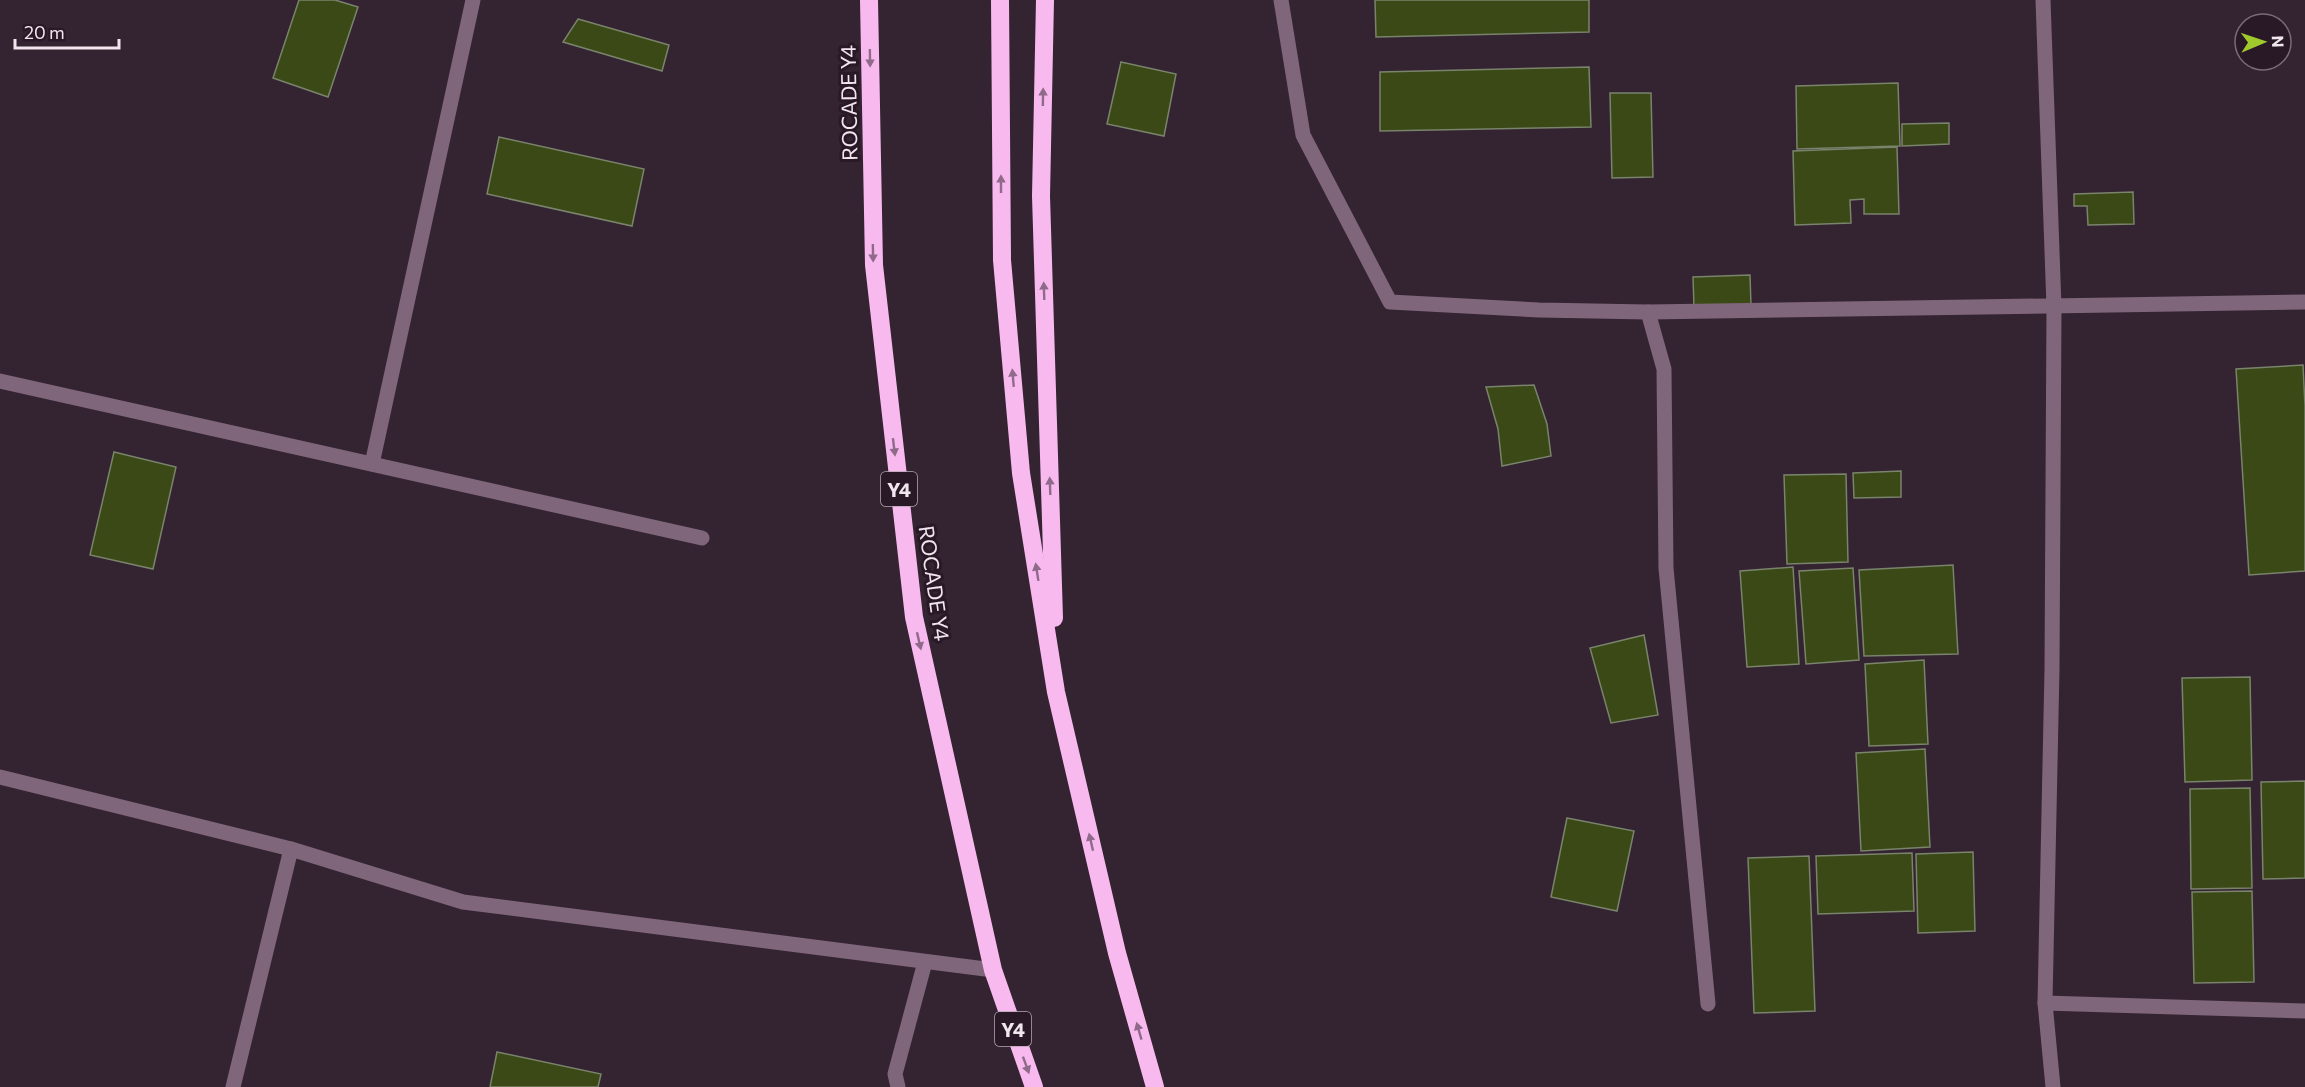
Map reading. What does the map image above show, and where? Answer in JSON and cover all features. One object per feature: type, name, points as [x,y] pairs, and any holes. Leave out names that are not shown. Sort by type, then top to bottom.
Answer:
[{"type":"highway","name":"ROCADE Y4","points":[[869,0],[874,265],[914,617],[993,970],[1034,1087]]},
{"type":"highway","points":[[1000,0],[1002,260],[1021,473],[1056,692],[1117,953],[1155,1087]]},
{"type":"highway","points":[[1045,0],[1041,196],[1056,692]]},
{"type":"street","points":[[372,464],[472,0]]},
{"type":"street","points":[[1281,0],[1303,135],[1390,302],[1539,310],[1647,312],[2305,302]]},
{"type":"street","points":[[2043,0],[2054,307],[2052,669],[2045,1003],[2053,1087]]},
{"type":"street","points":[[1647,312],[1664,369],[1666,568],[1708,1004]]},
{"type":"street","points":[[0,381],[702,538]]},
{"type":"street","points":[[0,777],[291,849],[463,902],[993,970]]},
{"type":"street","points":[[233,1087],[291,849]]},
{"type":"street","points":[[898,1087],[896,1074],[926,962]]},
{"type":"street","points":[[2045,1003],[2305,1011]]},
{"type":"building","points":[[299,0],[335,0],[358,7],[328,97],[273,78]]},
{"type":"building","points":[[1375,0],[1589,0],[1589,32],[1376,37]]},
{"type":"building","points":[[578,19],[669,45],[662,71],[563,42]]},
{"type":"building","points":[[1121,62],[1176,74],[1164,136],[1107,124]]},
{"type":"building","points":[[1589,67],[1591,127],[1380,131],[1380,72]]},
{"type":"building","points":[[1898,83],[1900,146],[1797,149],[1796,86]]},
{"type":"building","points":[[1610,93],[1651,93],[1653,177],[1612,178]]},
{"type":"building","points":[[1949,123],[1949,144],[1902,146],[1902,124]]},
{"type":"building","points":[[499,137],[644,169],[632,226],[487,194]]},
{"type":"building","points":[[1897,147],[1899,214],[1864,214],[1864,199],[1850,200],[1851,223],[1795,225],[1793,151]]},
{"type":"building","points":[[2133,192],[2134,224],[2088,225],[2087,206],[2074,206],[2074,194]]},
{"type":"building","points":[[1750,275],[1751,305],[1694,307],[1693,277]]},
{"type":"building","points":[[2303,365],[2305,571],[2249,575],[2236,369]]},
{"type":"building","points":[[1534,385],[1547,424],[1551,456],[1502,466],[1498,429],[1486,387]]},
{"type":"building","points":[[114,452],[176,467],[153,569],[90,555]]},
{"type":"building","points":[[1901,471],[1901,497],[1854,498],[1853,473]]},
{"type":"building","points":[[1846,474],[1848,562],[1787,564],[1784,475]]},
{"type":"building","points":[[1953,565],[1958,654],[1864,656],[1859,570]]},
{"type":"building","points":[[1793,567],[1799,664],[1747,667],[1740,571]]},
{"type":"building","points":[[1853,568],[1859,660],[1806,664],[1799,571]]},
{"type":"building","points":[[1644,635],[1658,715],[1611,723],[1590,648]]},
{"type":"building","points":[[1924,660],[1928,744],[1869,746],[1865,664]]},
{"type":"building","points":[[2250,677],[2252,780],[2185,782],[2182,678]]},
{"type":"building","points":[[1925,749],[1930,847],[1861,851],[1856,753]]},
{"type":"building","points":[[2305,781],[2305,878],[2263,879],[2261,782]]},
{"type":"building","points":[[2250,788],[2252,888],[2191,889],[2190,789]]},
{"type":"building","points":[[1567,818],[1634,831],[1617,911],[1551,897]]},
{"type":"building","points":[[1973,852],[1975,931],[1918,933],[1916,854]]},
{"type":"building","points":[[1912,853],[1914,911],[1818,914],[1816,856]]},
{"type":"building","points":[[1809,856],[1815,1011],[1754,1013],[1748,858]]},
{"type":"building","points":[[2252,891],[2254,982],[2194,983],[2192,892]]},
{"type":"building","points":[[497,1052],[601,1074],[598,1087],[490,1087]]}]
